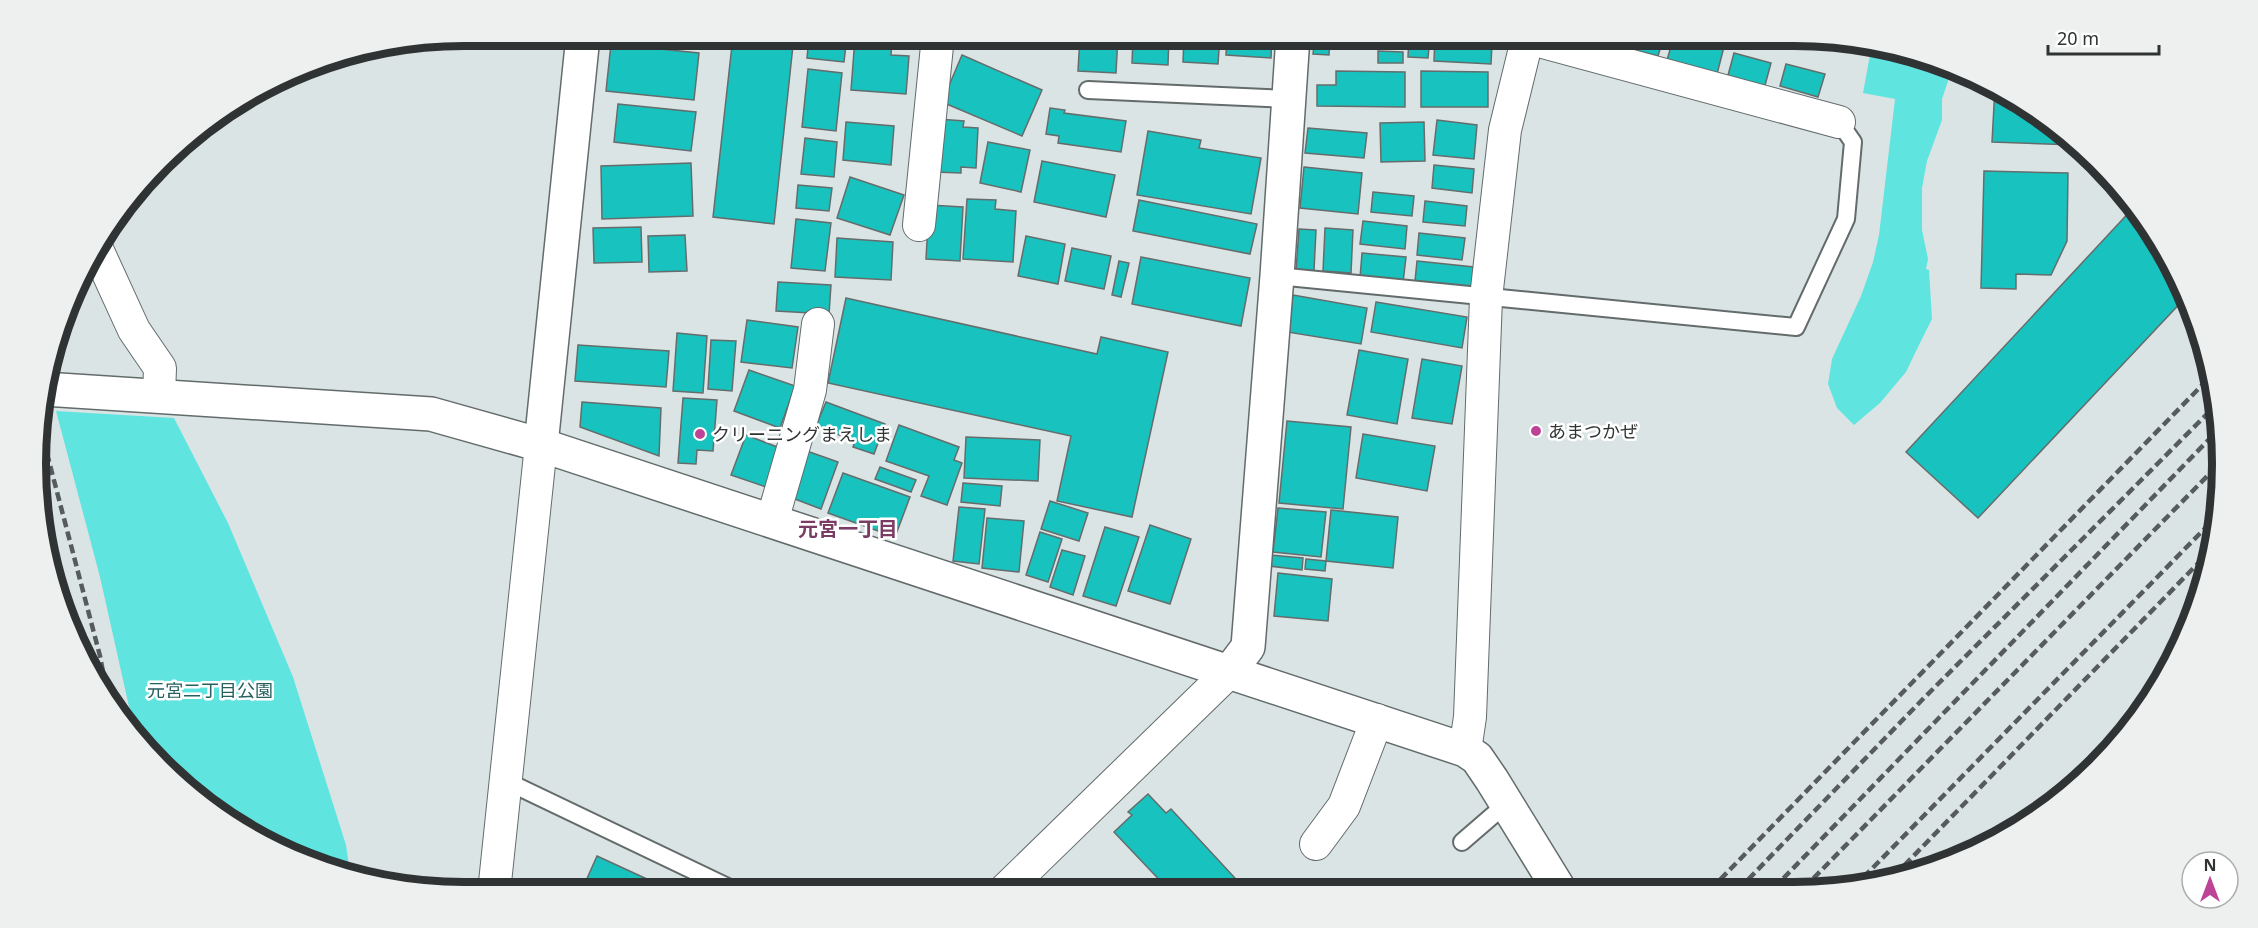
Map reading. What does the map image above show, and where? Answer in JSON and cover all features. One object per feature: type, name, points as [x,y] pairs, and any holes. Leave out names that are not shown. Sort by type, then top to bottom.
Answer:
[{"type":"street","points":[[495,882],[582,46]]},
{"type":"street","points":[[919,225],[937,46]]},
{"type":"street","points":[[1013,882],[1230,671],[1248,647],[1292,46]]},
{"type":"street","points":[[1465,750],[1470,717],[1486,298],[1505,130],[1526,46]]},
{"type":"street","points":[[1561,46],[1839,122]]},
{"type":"street","points":[[101,257],[134,330],[160,368],[159,396]]},
{"type":"street","points":[[772,521],[810,390],[818,324]]},
{"type":"street","points":[[54,389],[431,414],[542,445],[1230,671],[1465,750],[1477,758],[1555,882]]},
{"type":"street","points":[[1316,844],[1344,806],[1377,720]]},
{"type":"lane","points":[[1088,90],[1288,99]]},
{"type":"lane","points":[[1277,276],[1796,327],[1846,219],[1853,142],[1839,122]]},
{"type":"lane","points":[[506,781],[717,882]]},
{"type":"lane","points":[[1462,842],[1506,804]]},
{"type":"green space","points":[[1870,54],[1902,61],[1950,76],[1942,99],[1942,120],[1927,161],[1922,188],[1922,230],[1928,259],[1926,269],[1929,270],[1932,319],[1906,372],[1880,403],[1854,425],[1837,408],[1828,384],[1832,359],[1861,296],[1873,262],[1879,235],[1895,99],[1863,93]]},
{"type":"green space","name":"元宮二丁目公園","points":[[56,411],[174,418],[228,523],[293,677],[346,845],[349,865],[304,850],[255,826],[189,778],[150,739],[131,715],[100,577]]},
{"type":"building","points":[[611,46],[699,53],[694,100],[606,91]]},
{"type":"building","points":[[732,46],[793,46],[774,224],[713,217]]},
{"type":"building","points":[[808,46],[846,46],[844,62],[807,58]]},
{"type":"building","points":[[854,46],[892,46],[891,55],[909,56],[906,94],[851,90]]},
{"type":"building","points":[[1079,46],[1117,46],[1116,73],[1078,71]]},
{"type":"building","points":[[1133,46],[1169,46],[1168,65],[1132,63]]},
{"type":"building","points":[[1184,46],[1219,46],[1218,64],[1183,62]]},
{"type":"building","points":[[1226,46],[1272,46],[1271,58],[1226,55]]},
{"type":"building","points":[[1314,46],[1329,46],[1329,55],[1313,54]]},
{"type":"building","points":[[1405,46],[1405,48],[1380,47]]},
{"type":"building","points":[[1409,46],[1429,46],[1428,58],[1408,57]]},
{"type":"building","points":[[1435,46],[1492,46],[1491,64],[1434,61]]},
{"type":"building","points":[[1619,46],[1661,46],[1658,56]]},
{"type":"building","points":[[1671,46],[1724,46],[1717,74],[1667,60]]},
{"type":"building","points":[[1378,51],[1403,52],[1403,63],[1378,63]]},
{"type":"building","points":[[1734,53],[1771,63],[1764,89],[1727,79]]},
{"type":"building","points":[[962,55],[1042,90],[1022,136],[942,102]]},
{"type":"building","points":[[1786,64],[1825,74],[1818,97],[1780,86]]},
{"type":"building","points":[[808,69],[842,73],[836,131],[802,127]]},
{"type":"building","points":[[1336,71],[1405,72],[1405,107],[1317,106],[1317,85],[1336,85]]},
{"type":"building","points":[[1421,71],[1488,72],[1488,107],[1421,107]]},
{"type":"building","points":[[1994,98],[2026,117],[2062,145],[1992,142]]},
{"type":"building","points":[[618,104],[696,112],[691,151],[614,142]]},
{"type":"building","points":[[1050,108],[1065,110],[1064,113],[1126,121],[1121,152],[1058,143],[1059,136],[1046,134]]},
{"type":"building","points":[[938,119],[964,121],[963,127],[978,128],[976,168],[961,167],[961,173],[935,172]]},
{"type":"building","points":[[1437,120],[1477,125],[1474,159],[1433,155]]},
{"type":"building","points":[[846,122],[894,126],[891,165],[843,160]]},
{"type":"building","points":[[1424,122],[1425,161],[1381,162],[1380,123]]},
{"type":"building","points":[[1308,128],[1367,133],[1364,158],[1305,153]]},
{"type":"building","points":[[1148,131],[1201,140],[1199,148],[1261,158],[1251,214],[1137,195]]},
{"type":"building","points":[[805,138],[837,142],[834,177],[801,174]]},
{"type":"building","points":[[988,142],[1030,150],[1021,192],[980,183]]},
{"type":"building","points":[[1042,161],[1115,175],[1106,217],[1034,202]]},
{"type":"building","points":[[691,163],[693,216],[602,219],[601,166]]},
{"type":"building","points":[[1434,165],[1474,169],[1472,193],[1432,188]]},
{"type":"building","points":[[1304,167],[1362,173],[1358,214],[1300,208]]},
{"type":"building","points":[[1984,171],[2068,173],[2067,241],[2051,275],[2016,274],[2016,289],[1981,288]]},
{"type":"building","points":[[850,177],[904,195],[890,235],[837,218]]},
{"type":"building","points":[[798,185],[832,188],[829,211],[796,208]]},
{"type":"building","points":[[1373,192],[1414,196],[1412,216],[1371,212]]},
{"type":"building","points":[[967,199],[996,200],[995,209],[1016,211],[1013,262],[963,259]]},
{"type":"building","points":[[1139,200],[1257,224],[1250,254],[1133,231]]},
{"type":"building","points":[[1425,201],[1467,206],[1465,226],[1423,222]]},
{"type":"building","points":[[929,205],[963,207],[960,261],[926,259]]},
{"type":"building","points":[[2128,214],[2156,255],[2180,304],[1978,518],[1906,452]]},
{"type":"building","points":[[796,219],[831,223],[825,271],[791,268]]},
{"type":"building","points":[[1363,221],[1407,226],[1405,249],[1360,244]]},
{"type":"building","points":[[641,227],[642,262],[594,263],[593,228]]},
{"type":"building","points":[[1325,228],[1353,230],[1351,273],[1323,271]]},
{"type":"building","points":[[1299,229],[1316,230],[1314,271],[1296,271]]},
{"type":"building","points":[[1419,233],[1465,238],[1462,260],[1417,255]]},
{"type":"building","points":[[685,235],[687,271],[649,272],[648,236]]},
{"type":"building","points":[[1026,236],[1065,244],[1058,284],[1018,276]]},
{"type":"building","points":[[837,238],[893,242],[891,280],[835,277]]},
{"type":"building","points":[[1072,248],[1111,256],[1104,289],[1065,281]]},
{"type":"building","points":[[1362,253],[1406,257],[1403,283],[1360,278]]},
{"type":"building","points":[[1141,257],[1250,278],[1241,326],[1132,304]]},
{"type":"building","points":[[1119,261],[1129,263],[1121,297],[1112,295]]},
{"type":"building","points":[[1417,261],[1474,267],[1472,287],[1415,281]]},
{"type":"building","points":[[778,282],[831,285],[829,314],[776,311]]},
{"type":"building","points":[[1293,295],[1367,308],[1361,344],[1287,332]]},
{"type":"building","points":[[846,298],[1097,354],[1101,337],[1168,352],[1132,517],[1057,501],[1071,436],[828,383]]},
{"type":"building","points":[[1376,302],[1467,317],[1462,348],[1371,332]]},
{"type":"building","points":[[747,320],[798,327],[792,368],[741,362]]},
{"type":"building","points":[[677,333],[707,336],[703,393],[673,391]]},
{"type":"building","points":[[711,340],[736,341],[732,391],[708,389]]},
{"type":"building","points":[[578,345],[669,351],[666,387],[575,381]]},
{"type":"building","points":[[1359,350],[1408,359],[1397,424],[1347,415]]},
{"type":"building","points":[[1422,359],[1462,366],[1452,424],[1412,418]]},
{"type":"building","points":[[749,370],[795,386],[780,428],[734,411]]},
{"type":"building","points":[[683,398],[717,400],[713,451],[697,450],[696,464],[678,463]]},
{"type":"building","points":[[582,402],[661,408],[659,456],[580,427]]},
{"type":"building","points":[[826,402],[885,424],[874,454],[853,447],[855,441],[816,426]]},
{"type":"building","points":[[1287,421],[1351,427],[1343,509],[1279,503]]},
{"type":"building","points":[[899,425],[959,447],[954,460],[962,463],[947,505],[921,496],[929,476],[886,461]]},
{"type":"building","points":[[1363,434],[1435,446],[1427,491],[1356,478]]},
{"type":"building","points":[[746,435],[780,448],[766,487],[731,475]]},
{"type":"building","points":[[966,437],[1040,440],[1038,481],[964,478]]},
{"type":"building","points":[[804,450],[838,462],[821,509],[787,496]]},
{"type":"building","points":[[880,467],[916,480],[911,492],[875,479]]},
{"type":"building","points":[[843,473],[910,497],[895,537],[828,513]]},
{"type":"building","points":[[963,483],[1002,486],[1000,506],[961,502]]},
{"type":"building","points":[[1050,501],[1088,513],[1079,541],[1041,529]]},
{"type":"building","points":[[959,507],[985,509],[979,564],[953,561]]},
{"type":"building","points":[[1278,508],[1326,512],[1321,557],[1273,552]]},
{"type":"building","points":[[1331,510],[1398,517],[1393,568],[1326,561]]},
{"type":"building","points":[[987,518],[1024,521],[1019,572],[982,568]]},
{"type":"building","points":[[1150,525],[1191,539],[1170,604],[1128,591]]},
{"type":"building","points":[[1105,527],[1139,537],[1116,606],[1083,596]]},
{"type":"building","points":[[1040,532],[1062,539],[1048,582],[1026,575]]},
{"type":"building","points":[[1062,550],[1085,556],[1073,595],[1050,587]]},
{"type":"building","points":[[1270,555],[1303,558],[1302,570],[1269,566]]},
{"type":"building","points":[[1306,559],[1326,561],[1325,571],[1305,569]]},
{"type":"building","points":[[1278,573],[1332,579],[1328,621],[1274,616]]},
{"type":"building","points":[[1148,794],[1166,813],[1171,809],[1239,882],[1161,882],[1114,832],[1132,815],[1128,812]]},
{"type":"building","points":[[597,856],[653,882],[585,882]]},
{"type":"railway","points":[[1718,882],[2203,384]]},
{"type":"railway","points":[[1746,882],[1922,700],[2208,413]]},
{"type":"railway","points":[[1780,882],[2211,437]]},
{"type":"railway","points":[[46,452],[104,676]]},
{"type":"railway","points":[[1810,881],[2212,471]]},
{"type":"railway","points":[[1866,875],[2206,527]]},
{"type":"railway","points":[[1903,867],[2199,562]]},
{"type":"place","name":"あまつかぜ","points":[[1536,431]]},
{"type":"place","name":"クリーニングまえしま","points":[[700,434]]},
{"type":"district","name":"元宮一丁目","points":[[848,528]]}]
